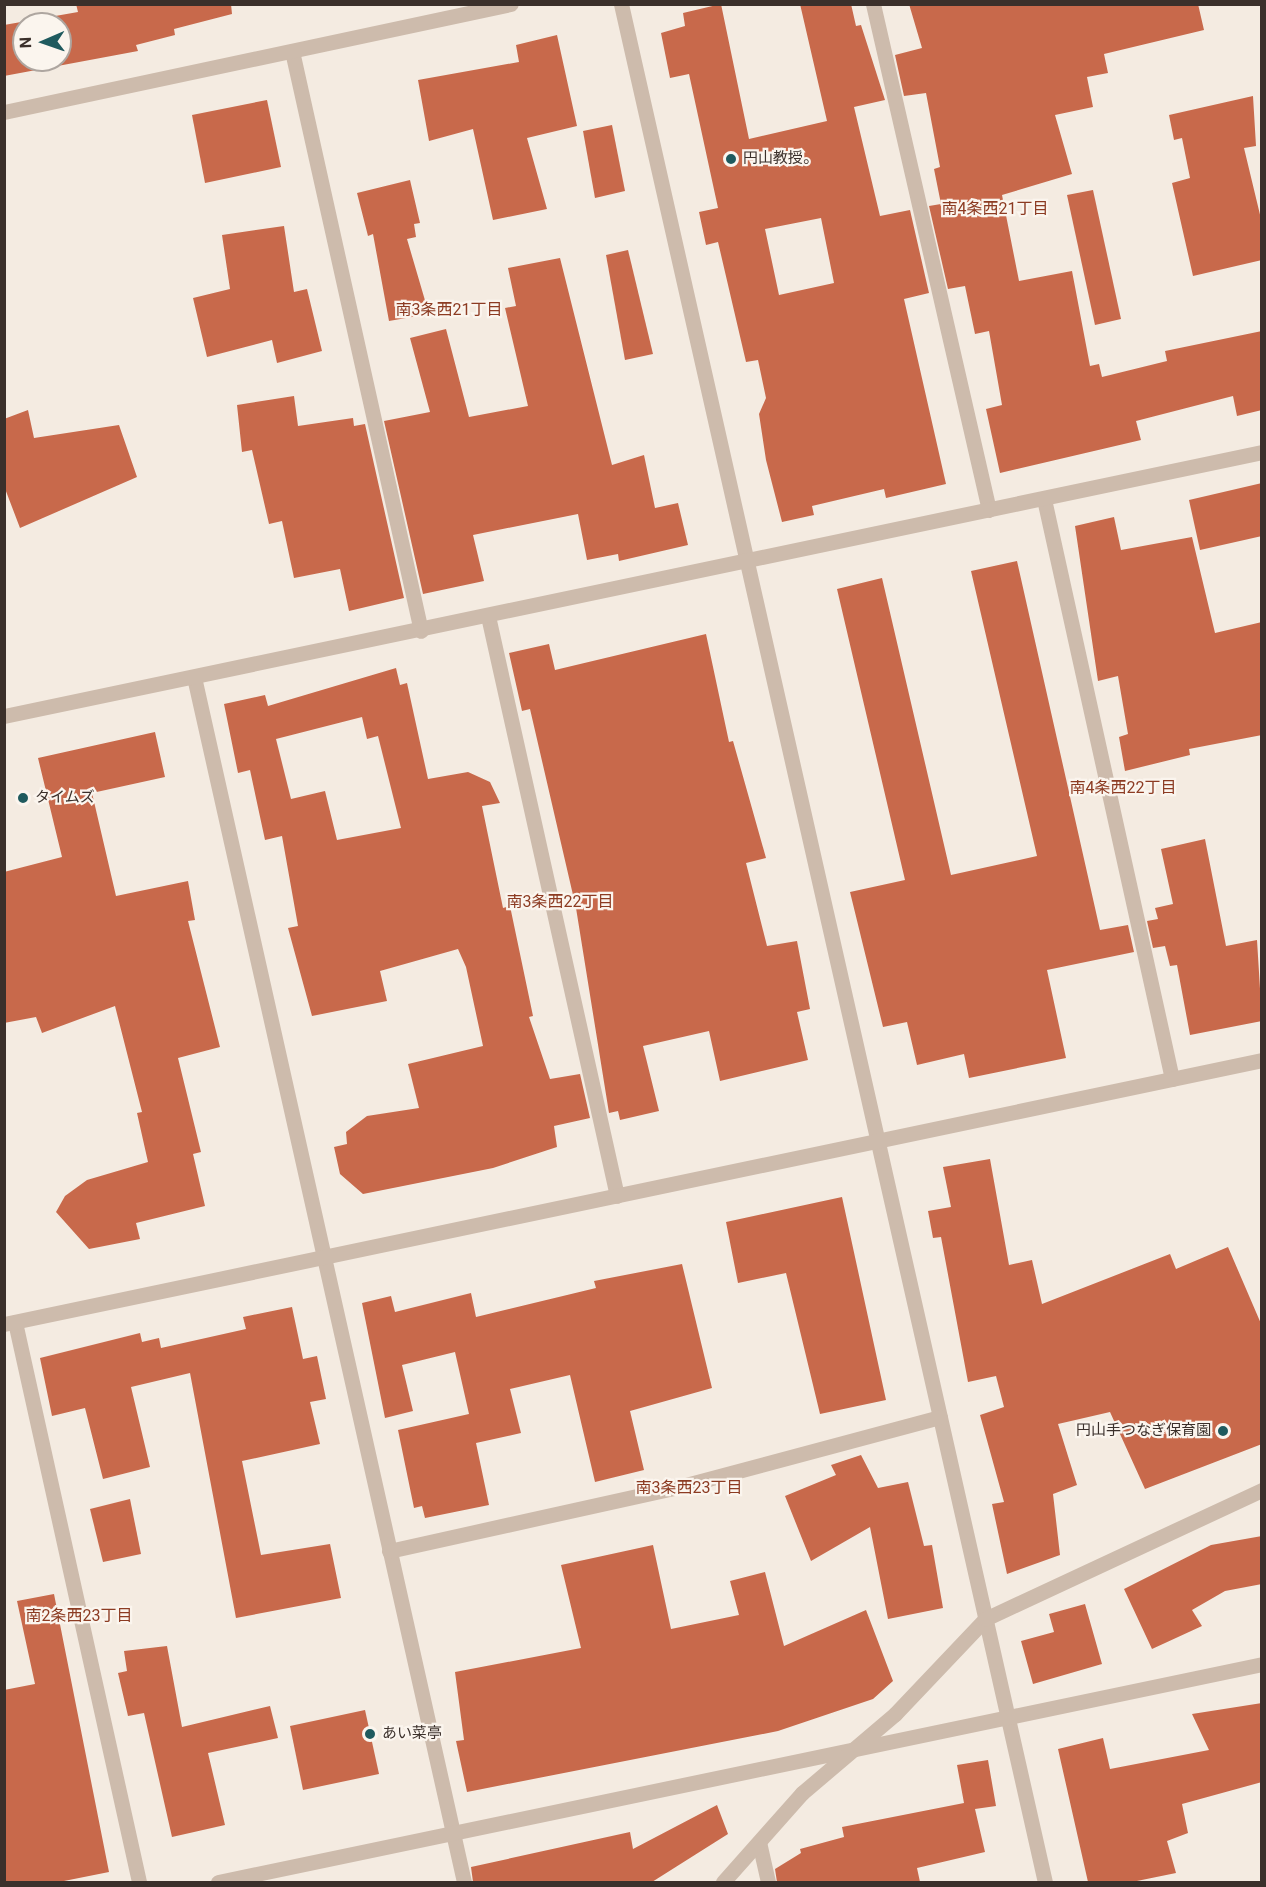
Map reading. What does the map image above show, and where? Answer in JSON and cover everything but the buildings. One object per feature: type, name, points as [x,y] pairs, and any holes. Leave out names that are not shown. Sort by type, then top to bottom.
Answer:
[{"type":"street","points":[[4,112],[511,4]]},
{"type":"street","points":[[621,4],[1045,1882]]},
{"type":"street","points":[[873,4],[989,510]]},
{"type":"street","points":[[292,51],[421,631]]},
{"type":"street","points":[[4,716],[421,631],[1262,452]]},
{"type":"street","points":[[1044,499],[1172,1079]]},
{"type":"street","points":[[489,616],[617,1196]]},
{"type":"street","points":[[194,677],[464,1882]]},
{"type":"street","points":[[138,1882],[10,1323],[1262,1060]]},
{"type":"street","points":[[389,1551],[682,1486],[940,1417]]},
{"type":"street","points":[[723,1882],[802,1793],[895,1714],[985,1619],[1262,1490]]},
{"type":"street","points":[[218,1882],[848,1753],[1262,1664]]},
{"type":"street","points":[[759,1842],[768,1882]]},
{"type":"place","name":"円山教授。","points":[[731,159]]},
{"type":"place","name":"タイムズ","points":[[23,798]]},
{"type":"place","name":"円山手つなぎ保育園","points":[[1223,1431]]},
{"type":"place","name":"あい菜亭","points":[[370,1734]]},
{"type":"district","name":"南4条西21丁目","points":[[995,209]]},
{"type":"district","name":"南3条西21丁目","points":[[449,310]]},
{"type":"district","name":"南4条西22丁目","points":[[1123,788]]},
{"type":"district","name":"南3条西22丁目","points":[[560,902]]},
{"type":"district","name":"南3条西23丁目","points":[[689,1488]]},
{"type":"district","name":"南2条西23丁目","points":[[79,1616]]}]
